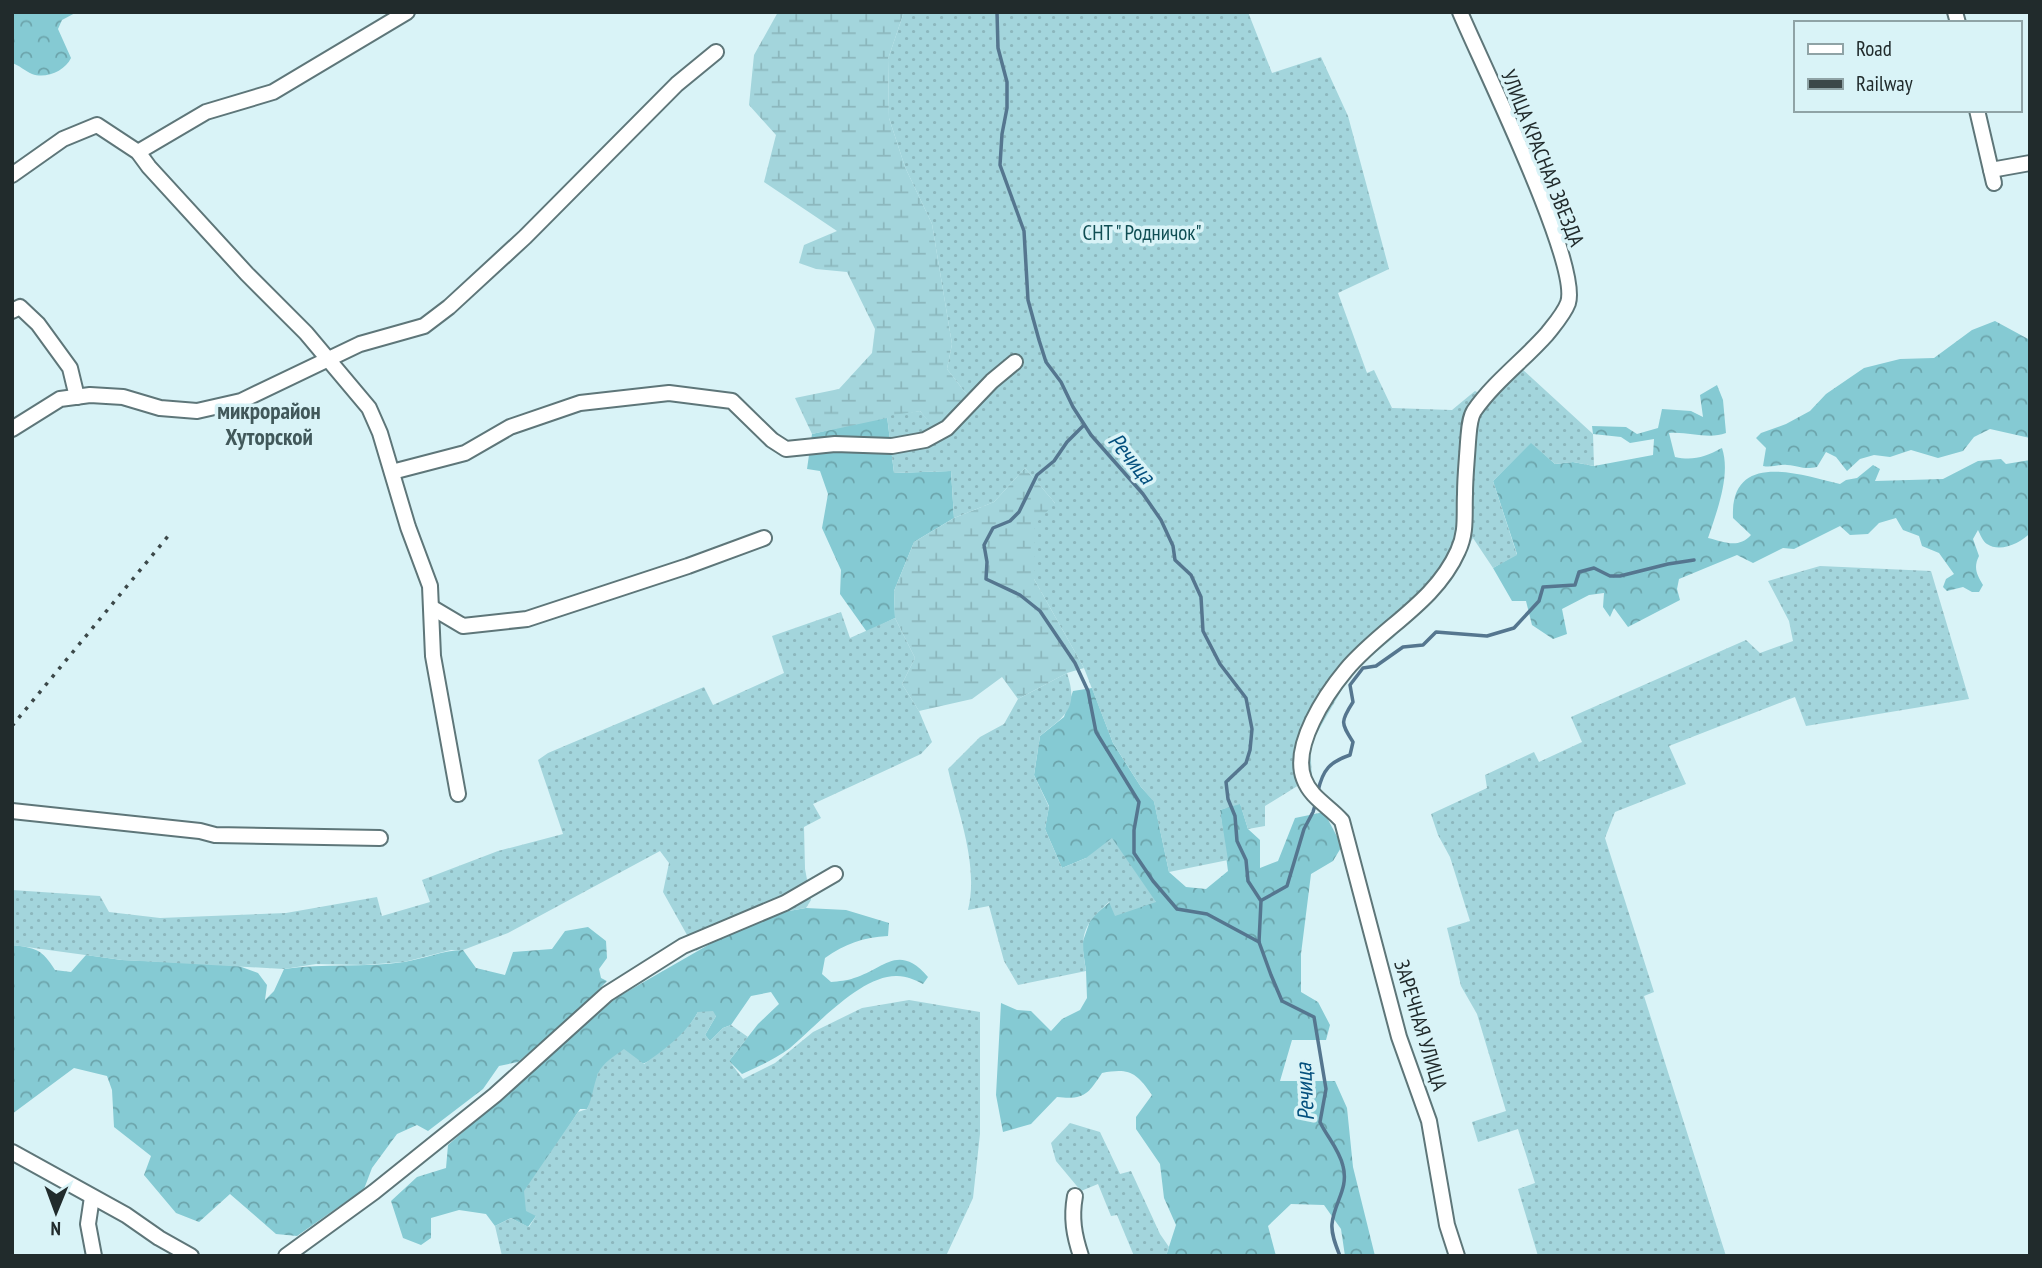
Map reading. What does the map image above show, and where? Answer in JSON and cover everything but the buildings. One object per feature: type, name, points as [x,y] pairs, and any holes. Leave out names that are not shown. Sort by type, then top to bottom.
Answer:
[{"type":"street","points":[[138,152],[206,112],[273,92],[407,12]]},
{"type":"street","name":"УЛИЦА КРАСНАЯ ЗВЕЗДА","points":[[1333,810],[1314,797],[1303,778],[1300,758],[1306,735],[1347,669],[1418,605],[1443,578],[1466,531],[1465,494],[1472,413],[1555,323],[1568,303],[1569,286],[1548,214],[1460,12]]},
{"type":"street","points":[[12,429],[60,399],[90,395],[123,397],[160,408],[197,411],[241,401],[360,344],[424,326],[449,307],[583,181],[677,84],[716,52]]},
{"type":"street","points":[[1977,112],[1992,177],[2030,163]]},
{"type":"street","points":[[12,175],[63,139],[97,125],[138,152],[247,274],[306,333],[369,408],[380,433],[408,527],[430,586],[433,656],[457,794]]},
{"type":"street","points":[[12,311],[20,307],[38,324],[70,368],[77,397]]},
{"type":"street","points":[[392,471],[465,453],[510,427],[580,403],[669,393],[733,401],[772,440],[786,449],[835,444],[892,446],[925,440],[947,428],[992,381],[1015,362]]},
{"type":"street","points":[[431,607],[463,626],[527,619],[764,538]]},
{"type":"street","name":"ЗАРЕЧНАЯ УЛИЦА","points":[[1333,810],[1342,821],[1399,1037],[1429,1121],[1447,1225],[1457,1256]]},
{"type":"street","points":[[12,811],[200,831],[215,835],[380,838]]},
{"type":"street","points":[[286,1256],[374,1192],[495,1095],[607,993],[683,946],[785,904],[835,874]]},
{"type":"street","points":[[12,1152],[126,1215],[191,1256]]},
{"type":"street","points":[[1075,1196],[1072,1212],[1074,1234],[1081,1256]]},
{"type":"street","points":[[92,1197],[88,1224],[94,1256]]},
{"type":"green space","points":[[12,12],[77,12],[62,20],[58,29],[71,58],[68,63],[49,75],[37,75],[12,63]]},
{"type":"green space","points":[[778,12],[904,12],[888,59],[889,118],[905,167],[932,224],[952,344],[947,369],[968,396],[933,427],[920,411],[812,434],[795,398],[839,389],[872,353],[875,329],[847,272],[816,269],[799,263],[804,245],[837,231],[764,182],[776,135],[749,105],[754,55]]},
{"type":"green space","name":"СНТ \" Родничок\"","points":[[904,12],[1248,12],[1272,73],[1321,57],[1348,116],[1389,269],[1338,293],[1367,373],[1374,370],[1392,408],[1452,410],[1475,391],[1493,400],[1522,369],[1593,434],[1594,466],[1573,462],[1555,464],[1531,443],[1493,481],[1517,555],[1493,568],[1473,538],[1451,581],[1393,638],[1352,672],[1310,745],[1312,777],[1265,806],[1265,826],[1248,829],[1240,804],[1220,810],[1228,860],[1169,872],[1154,802],[1141,787],[1113,743],[1084,668],[1034,579],[1034,525],[1055,503],[1025,468],[994,502],[954,518],[951,471],[894,473],[887,416],[920,411],[933,426],[968,396],[947,369],[952,344],[932,224],[905,167],[889,118],[888,59]]},
{"type":"green space","points":[[1995,321],[2030,340],[2030,438],[1990,429],[1974,437],[1963,451],[1938,458],[1911,450],[1890,457],[1874,455],[1860,459],[1847,471],[1836,457],[1826,452],[1817,467],[1763,466],[1766,448],[1756,438],[1761,433],[1810,411],[1826,394],[1864,368],[1900,359],[1934,358],[1972,330]]},
{"type":"green space","points":[[1717,385],[1723,400],[1726,433],[1712,436],[1669,433],[1675,457],[1699,457],[1722,448],[1724,481],[1708,538],[1736,543],[1751,535],[1733,518],[1735,497],[1743,483],[1755,475],[1787,472],[1840,484],[1857,478],[1873,465],[1880,469],[1875,481],[1943,479],[1978,461],[2001,459],[2006,464],[2030,460],[2030,533],[2016,543],[1992,547],[1978,530],[1973,539],[1979,556],[1976,571],[1983,585],[1979,592],[1963,587],[1947,591],[1943,587],[1946,579],[1954,574],[1939,553],[1922,546],[1919,536],[1903,530],[1896,518],[1879,523],[1868,534],[1850,535],[1840,526],[1794,549],[1783,548],[1753,563],[1737,555],[1679,579],[1677,589],[1680,600],[1628,627],[1614,608],[1610,617],[1603,607],[1604,593],[1589,595],[1562,609],[1567,634],[1553,639],[1532,625],[1526,601],[1512,601],[1493,568],[1517,554],[1493,481],[1531,442],[1555,464],[1573,462],[1594,466],[1653,455],[1654,439],[1630,443],[1621,437],[1593,434],[1592,426],[1626,427],[1637,434],[1658,428],[1662,409],[1691,411],[1703,417],[1700,395]]},
{"type":"green space","points":[[887,416],[894,473],[951,471],[954,518],[914,542],[894,591],[895,618],[867,632],[840,594],[841,570],[822,528],[828,494],[820,471],[807,469],[812,434]]},
{"type":"green space","points":[[1025,468],[1055,503],[1034,579],[1084,668],[1067,673],[1018,699],[1002,677],[972,699],[919,711],[902,684],[915,658],[895,618],[894,591],[914,542],[954,518],[994,502]]},
{"type":"green space","points":[[1820,566],[1931,571],[1969,699],[1806,726],[1795,697],[1669,746],[1686,784],[1615,812],[1605,838],[1654,992],[1644,996],[1726,1256],[1538,1256],[1518,1189],[1535,1183],[1518,1129],[1478,1142],[1472,1122],[1506,1111],[1477,1014],[1461,986],[1447,928],[1470,921],[1450,857],[1431,814],[1487,788],[1485,775],[1534,752],[1539,762],[1582,742],[1571,717],[1746,640],[1760,653],[1793,641],[1789,621],[1768,581]]},
{"type":"green space","points":[[841,612],[850,638],[895,618],[915,658],[902,684],[919,711],[932,742],[921,754],[813,804],[821,818],[804,827],[805,869],[811,900],[806,908],[771,914],[696,951],[663,892],[669,863],[660,851],[508,933],[463,950],[451,950],[404,962],[316,964],[284,969],[122,960],[12,945],[12,890],[100,896],[109,912],[160,918],[286,913],[377,897],[382,916],[430,902],[422,880],[498,851],[563,834],[538,760],[548,753],[704,687],[713,705],[784,673],[772,636]]},
{"type":"green space","points":[[1067,673],[1070,703],[1063,717],[1040,736],[1034,775],[1049,807],[1045,829],[1062,868],[1086,858],[1112,838],[1156,902],[1115,916],[1109,902],[1093,918],[1085,932],[1083,948],[1086,971],[1018,985],[1004,961],[989,906],[968,910],[971,893],[969,857],[948,769],[980,737],[1004,724],[1018,699]]},
{"type":"green space","points":[[1092,688],[1113,743],[1141,787],[1154,801],[1169,872],[1186,887],[1206,889],[1228,871],[1220,810],[1240,803],[1248,829],[1260,840],[1260,868],[1278,861],[1295,818],[1324,812],[1342,846],[1333,861],[1311,874],[1301,954],[1301,992],[1318,1002],[1330,1025],[1326,1040],[1292,1040],[1280,1081],[1335,1081],[1347,1108],[1353,1167],[1375,1256],[1345,1256],[1341,1229],[1324,1205],[1291,1204],[1268,1226],[1276,1256],[1166,1256],[1176,1225],[1164,1198],[1160,1164],[1136,1129],[1136,1117],[1152,1095],[1141,1081],[1125,1072],[1102,1073],[1085,1094],[1057,1097],[1031,1124],[1003,1132],[996,1095],[1001,1003],[1017,1010],[1031,1011],[1051,1031],[1062,1019],[1080,1010],[1087,998],[1082,944],[1091,918],[1110,902],[1156,902],[1086,858],[1062,868],[1045,829],[1049,806],[1034,775],[1040,736],[1064,717],[1073,691]]},
{"type":"green space","points":[[806,908],[846,910],[889,923],[888,936],[855,942],[825,958],[822,974],[831,982],[851,979],[899,960],[908,961],[928,977],[923,984],[908,977],[897,976],[869,984],[840,1003],[790,1048],[742,1074],[729,1061],[758,1024],[779,1004],[771,992],[751,996],[731,1025],[723,1028],[710,1041],[705,1035],[716,1016],[698,1012],[681,1036],[667,1050],[651,1060],[637,1066],[598,1073],[593,1098],[587,1109],[580,1109],[545,1163],[536,1216],[528,1227],[511,1218],[495,1226],[486,1214],[459,1210],[431,1218],[431,1238],[421,1245],[403,1238],[391,1201],[417,1177],[446,1168],[448,1145],[616,998],[729,933],[771,914]]},
{"type":"green space","points":[[588,927],[606,941],[607,958],[599,969],[601,978],[607,981],[572,1017],[518,1062],[499,1066],[483,1089],[428,1131],[417,1125],[397,1134],[372,1168],[364,1189],[297,1236],[276,1234],[230,1194],[199,1222],[176,1213],[144,1175],[151,1156],[114,1127],[112,1090],[107,1076],[74,1068],[12,1114],[12,945],[38,951],[55,970],[71,972],[86,955],[122,960],[236,965],[258,973],[267,985],[265,1000],[274,991],[284,969],[389,964],[456,950],[463,950],[476,968],[505,975],[513,952],[552,949],[565,931]]},
{"type":"green space","points":[[909,1000],[980,1012],[980,1134],[973,1198],[946,1256],[502,1256],[495,1226],[511,1218],[529,1227],[536,1216],[526,1211],[524,1191],[578,1112],[587,1109],[602,1066],[624,1049],[644,1064],[681,1035],[698,1012],[713,1011],[716,1016],[705,1035],[710,1041],[723,1028],[731,1025],[748,1037],[729,1061],[743,1079],[775,1063],[813,1032],[862,1008]]},
{"type":"green space","points":[[1070,1123],[1100,1132],[1120,1174],[1131,1171],[1160,1234],[1169,1247],[1166,1256],[1134,1256],[1117,1215],[1111,1216],[1098,1184],[1081,1191],[1056,1161],[1051,1143]]},
{"type":"waterway","name":"Речица","points":[[997,12],[998,48],[1007,82],[1007,108],[1000,165],[1024,231],[1028,300],[1046,362],[1061,382],[1091,435],[1143,494],[1161,520],[1173,546],[1175,560],[1191,575],[1201,597],[1203,631],[1220,664],[1246,698],[1252,729],[1250,750],[1246,763],[1226,782],[1228,799],[1235,816],[1237,841],[1246,860],[1248,881],[1261,901],[1259,942],[1271,975],[1282,1001],[1314,1017],[1326,1089],[1320,1122],[1339,1154],[1344,1174],[1343,1189],[1332,1224],[1340,1256]]},
{"type":"waterway","points":[[1084,425],[1067,442],[1054,461],[1037,475],[1019,512],[1010,521],[993,528],[984,545],[986,579],[1020,595],[1040,611],[1075,663],[1088,691],[1096,732],[1139,802],[1134,830],[1134,853],[1153,881],[1177,909],[1207,914],[1259,942]]},
{"type":"waterway","name":"Речица","points":[[1318,791],[1328,767],[1350,755],[1353,742],[1344,726],[1344,718],[1353,702],[1350,685],[1363,668],[1376,666],[1403,647],[1423,645],[1436,632],[1487,636],[1514,628],[1539,601],[1543,587],[1575,585],[1579,572],[1594,568],[1610,576],[1620,576],[1694,560]]},
{"type":"waterway","name":"Речица","points":[[1262,900],[1287,886],[1304,829],[1316,802]]},
{"type":"railway","points":[[12,726],[169,535]]},
{"type":"district","name":"микрорайон Хуторской","points":[[269,423]]}]
